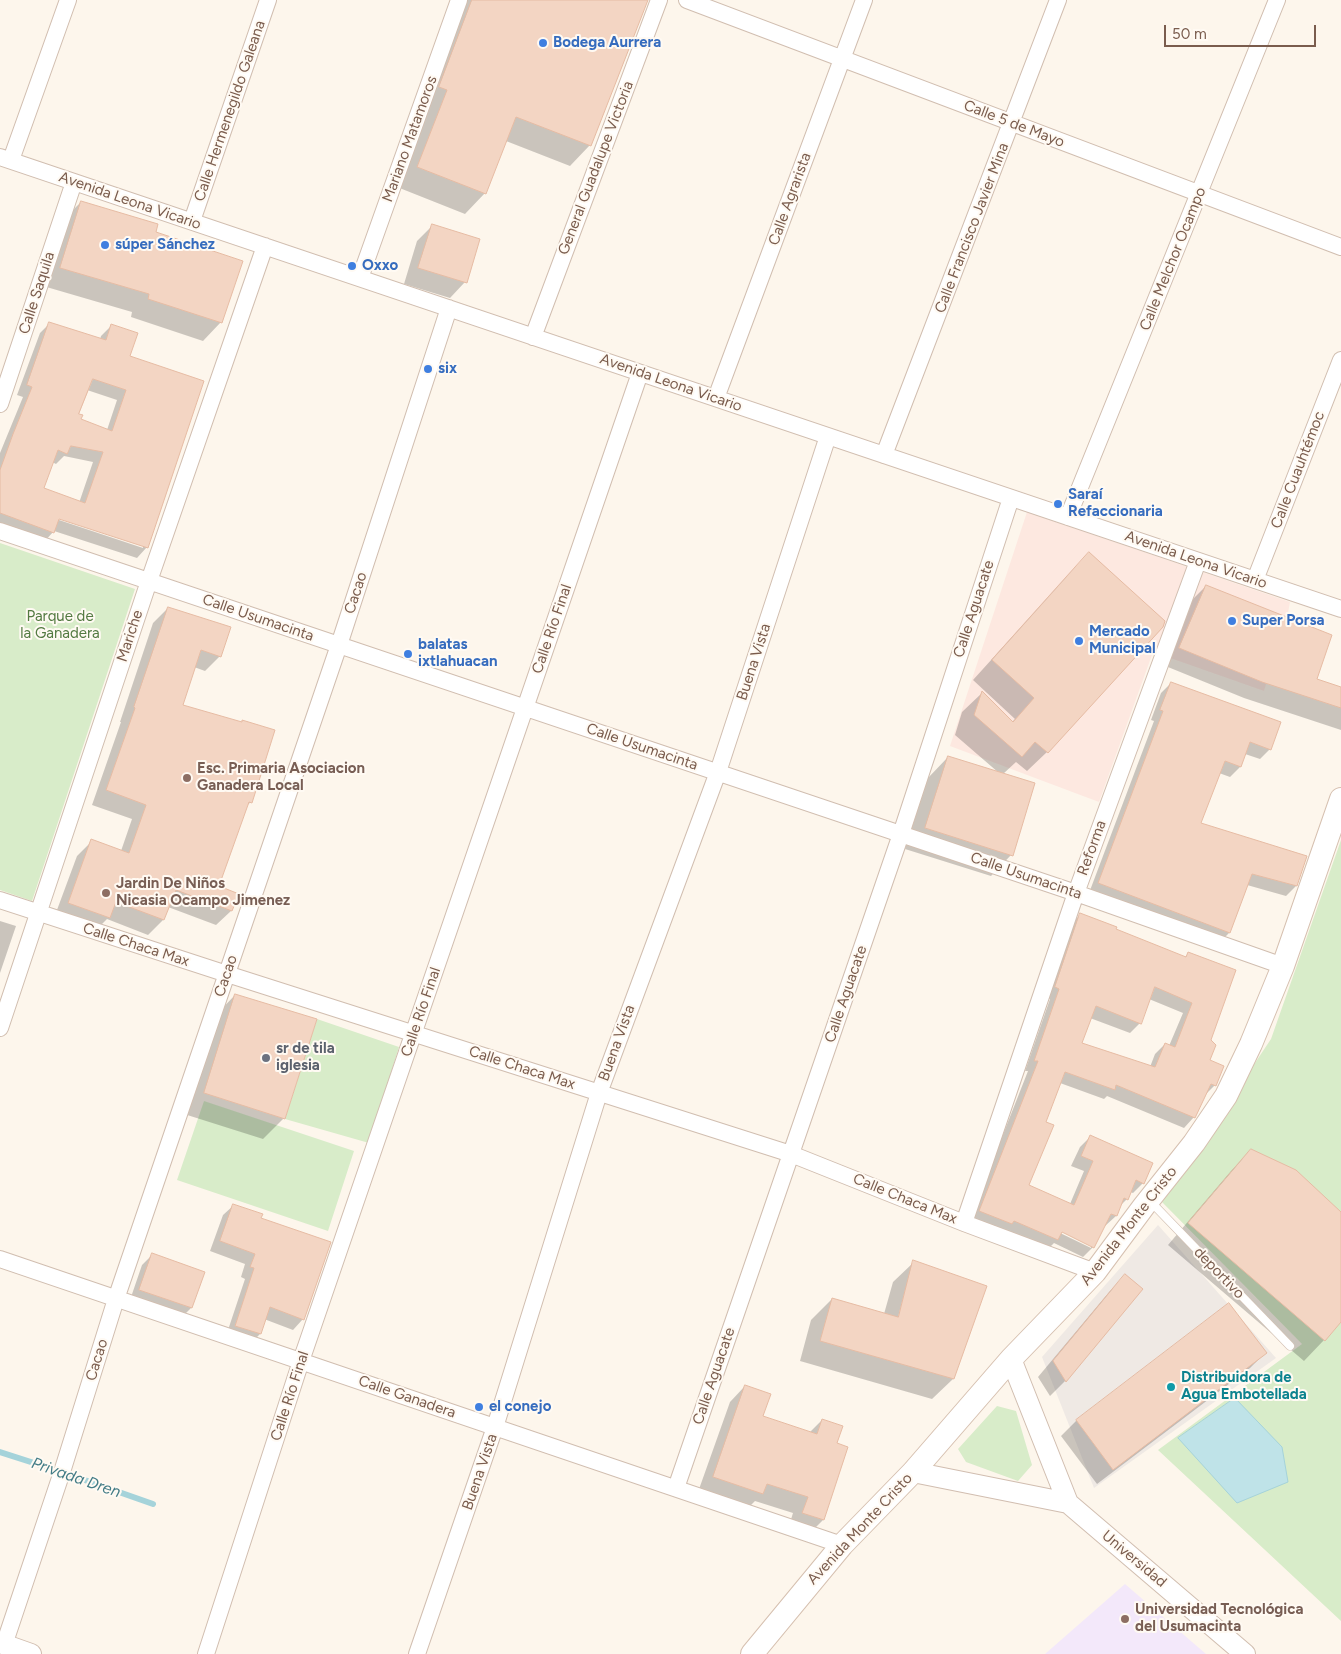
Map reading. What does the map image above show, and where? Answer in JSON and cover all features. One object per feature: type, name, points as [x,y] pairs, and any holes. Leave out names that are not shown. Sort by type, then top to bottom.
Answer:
[{"type":"main road","name":"Avenida Monte Cristo","points":[[752,1654],[842,1545],[912,1472],[1010,1359],[1095,1272],[1194,1143],[1226,1096],[1251,1044],[1283,966],[1341,799]]},
{"type":"street","points":[[6,159],[68,0]]},
{"type":"street","name":"Calle Hermenegildo Galeana","points":[[192,221],[268,0]]},
{"type":"street","name":"Mariano Matamoros","points":[[360,278],[459,0]]},
{"type":"street","name":"General Guadalupe Victoria","points":[[533,336],[659,0]]},
{"type":"street","name":"Calle 5 de Mayo","points":[[687,0],[1341,247]]},
{"type":"street","name":"Calle Agrarista","points":[[716,398],[864,0]]},
{"type":"street","name":"Calle Francisco Javier Mina","points":[[884,455],[1058,0]]},
{"type":"street","name":"Calle Melchor Ocampo","points":[[1068,517],[1277,0]]},
{"type":"street","name":"Avenida Leona Vicario","points":[[6,159],[1341,609]]},
{"type":"street","name":"Calle Saquila","points":[[0,404],[74,182]]},
{"type":"street","name":"Mariche","points":[[0,1028],[149,581],[265,246]]},
{"type":"street","name":"Cacao","points":[[2,1644],[62,1472],[116,1299],[339,645],[449,308]]},
{"type":"street","name":"Calle Cuauhtémoc","points":[[1255,580],[1341,360]]},
{"type":"street","name":"Calle Río Final","points":[[206,1654],[302,1361],[413,1033],[640,373]]},
{"type":"street","name":"Buena Vista","points":[[417,1654],[495,1427],[598,1093],[718,772],[828,436]]},
{"type":"street","name":"Calle Aguacate","points":[[676,1488],[901,834],[1010,498]]},
{"type":"street","name":"Calle Usumacinta","points":[[0,530],[1076,893],[1283,966]]},
{"type":"street","name":"Reforma","points":[[964,1223],[1076,893],[1198,561]]},
{"type":"street","name":"Calle Chaca Max","points":[[0,900],[38,914],[791,1154],[964,1223],[1095,1272]]},
{"type":"street","name":"Calle Ganadera","points":[[0,1260],[842,1545]]},
{"type":"street","points":[[1010,1359],[1068,1503]]},
{"type":"street","points":[[912,1472],[1068,1503]]},
{"type":"street","name":"Universidad","points":[[1068,1503],[1245,1654]]},
{"type":"street","points":[[2,1644],[31,1654]]},
{"type":"lane","name":"deportivo","points":[[1149,1200],[1290,1346]]},
{"type":"shaded area","points":[[1027,512],[1290,602],[1287,618],[1264,691],[1153,652],[1099,802],[950,746]]},
{"type":"shaded area","points":[[1158,1225],[1276,1358],[1094,1488],[1042,1357]]},
{"type":"shaded area","name":"Universidad Tecnológica del Usumacinta","points":[[1125,1584],[1206,1654],[1045,1654]]},
{"type":"green space","name":"Parque de la Ganadera","points":[[0,543],[135,589],[32,901],[0,890]]},
{"type":"green space","points":[[1341,840],[1341,1621],[1158,1450],[1302,1344],[1162,1202],[1271,1039]]},
{"type":"green space","points":[[317,1019],[399,1047],[369,1143],[285,1119]]},
{"type":"green space","points":[[204,1101],[354,1151],[328,1231],[177,1180]]},
{"type":"green space","points":[[997,1406],[1016,1411],[1032,1465],[1018,1481],[966,1462],[958,1449]]},
{"type":"water","points":[[1235,1398],[1282,1447],[1288,1482],[1237,1503],[1178,1438]]},
{"type":"building","name":"Bodega Aurrera","points":[[472,0],[648,0],[591,146],[516,117],[486,194],[417,167],[447,90],[439,87]]},
{"type":"building","points":[[81,201],[158,224],[156,232],[243,261],[222,323],[148,299],[149,294],[60,268]]},
{"type":"building","points":[[432,224],[480,239],[467,283],[418,268]]},
{"type":"building","points":[[49,322],[106,340],[111,324],[138,333],[130,356],[204,381],[148,548],[59,519],[54,533],[0,513],[0,470],[32,387],[27,385]],"holes":[[[93,379],[126,390],[112,431],[81,419],[83,415],[79,414]],[[71,446],[103,452],[85,503],[44,488],[58,450],[67,454]]]},
{"type":"building","name":"Mercado Municipal","points":[[1089,552],[1165,621],[1163,627],[1048,753],[1035,742],[1022,757],[974,715],[982,691],[1013,722],[1034,698],[992,660]]},
{"type":"building","points":[[1206,585],[1332,635],[1317,679],[1341,687],[1341,708],[1262,682],[1179,648]]},
{"type":"building","points":[[168,607],[231,627],[221,657],[201,650],[183,705],[275,730],[252,803],[249,802],[219,886],[239,894],[232,911],[176,890],[164,920],[116,902],[110,918],[68,903],[91,839],[129,853],[146,805],[106,790]]},
{"type":"building","points":[[1171,682],[1281,722],[1271,750],[1250,742],[1241,767],[1225,761],[1201,823],[1307,856],[1297,886],[1252,874],[1230,933],[1098,883],[1163,711],[1160,710]]},
{"type":"building","points":[[948,756],[1035,783],[1013,856],[925,828]]},
{"type":"building","points":[[1080,913],[1186,957],[1188,952],[1236,970],[1211,1040],[1216,1045],[1210,1060],[1224,1066],[1216,1086],[1211,1084],[1195,1118],[1116,1085],[1115,1090],[1065,1072],[1046,1122],[1054,1125],[1029,1185],[1074,1205],[1093,1161],[1081,1156],[1090,1135],[1153,1163],[1144,1184],[1136,1180],[1128,1200],[1124,1198],[1117,1216],[1111,1214],[1094,1248],[1062,1232],[1058,1240],[1014,1221],[1012,1224],[979,1211],[1038,1061],[1034,1061],[1059,989],[1055,987]],"holes":[[[1155,987],[1192,1003],[1175,1047],[1165,1043],[1155,1067],[1082,1043],[1096,1006],[1141,1024]]]},
{"type":"building","points":[[235,994],[317,1019],[285,1119],[204,1093]]},
{"type":"building","points":[[1251,1149],[1296,1170],[1341,1212],[1341,1322],[1325,1341],[1188,1223]]},
{"type":"building","points":[[233,1204],[263,1214],[261,1218],[331,1242],[304,1320],[270,1307],[261,1334],[235,1326],[254,1268],[250,1267],[255,1254],[220,1241]]},
{"type":"building","points":[[152,1253],[205,1272],[192,1308],[139,1290]]},
{"type":"building","points":[[913,1260],[987,1286],[954,1379],[820,1341],[832,1298],[898,1317]]},
{"type":"building","points":[[1125,1274],[1143,1289],[1066,1382],[1053,1361]]},
{"type":"building","name":"Distribuidora de Agua Embotellada","points":[[1229,1303],[1267,1353],[1113,1470],[1076,1420]]},
{"type":"building","points":[[745,1385],[771,1394],[763,1416],[817,1434],[822,1419],[843,1426],[837,1443],[848,1447],[824,1520],[802,1513],[808,1497],[767,1484],[763,1494],[713,1477]]},
{"type":"waterway","name":"Privada Dren","points":[[0,1452],[153,1504]]},
{"type":"place","name":"Bodega Aurrera","points":[[543,43]]},
{"type":"place","name":"súper Sánchez","points":[[105,245]]},
{"type":"place","name":"Oxxo","points":[[352,266]]},
{"type":"place","name":"six","points":[[428,369]]},
{"type":"place","name":"Saraí Refaccionaria","points":[[1058,504]]},
{"type":"place","name":"Super Porsa","points":[[1232,621]]},
{"type":"place","name":"Mercado Municipal","points":[[1079,641]]},
{"type":"place","name":"balatas ixtlahuacan","points":[[408,654]]},
{"type":"place","name":"Esc. Primaria Asociacion Ganadera Local","points":[[187,778]]},
{"type":"place","name":"Jardin De Niños Nicasia Ocampo Jimenez","points":[[106,893]]},
{"type":"place","name":"sr de tila iglesia","points":[[266,1058]]},
{"type":"place","name":"Distribuidora de Agua Embotellada","points":[[1171,1387]]},
{"type":"place","name":"el conejo","points":[[479,1407]]},
{"type":"place","name":"Universidad Tecnológica del Usumacinta","points":[[1125,1619]]}]
